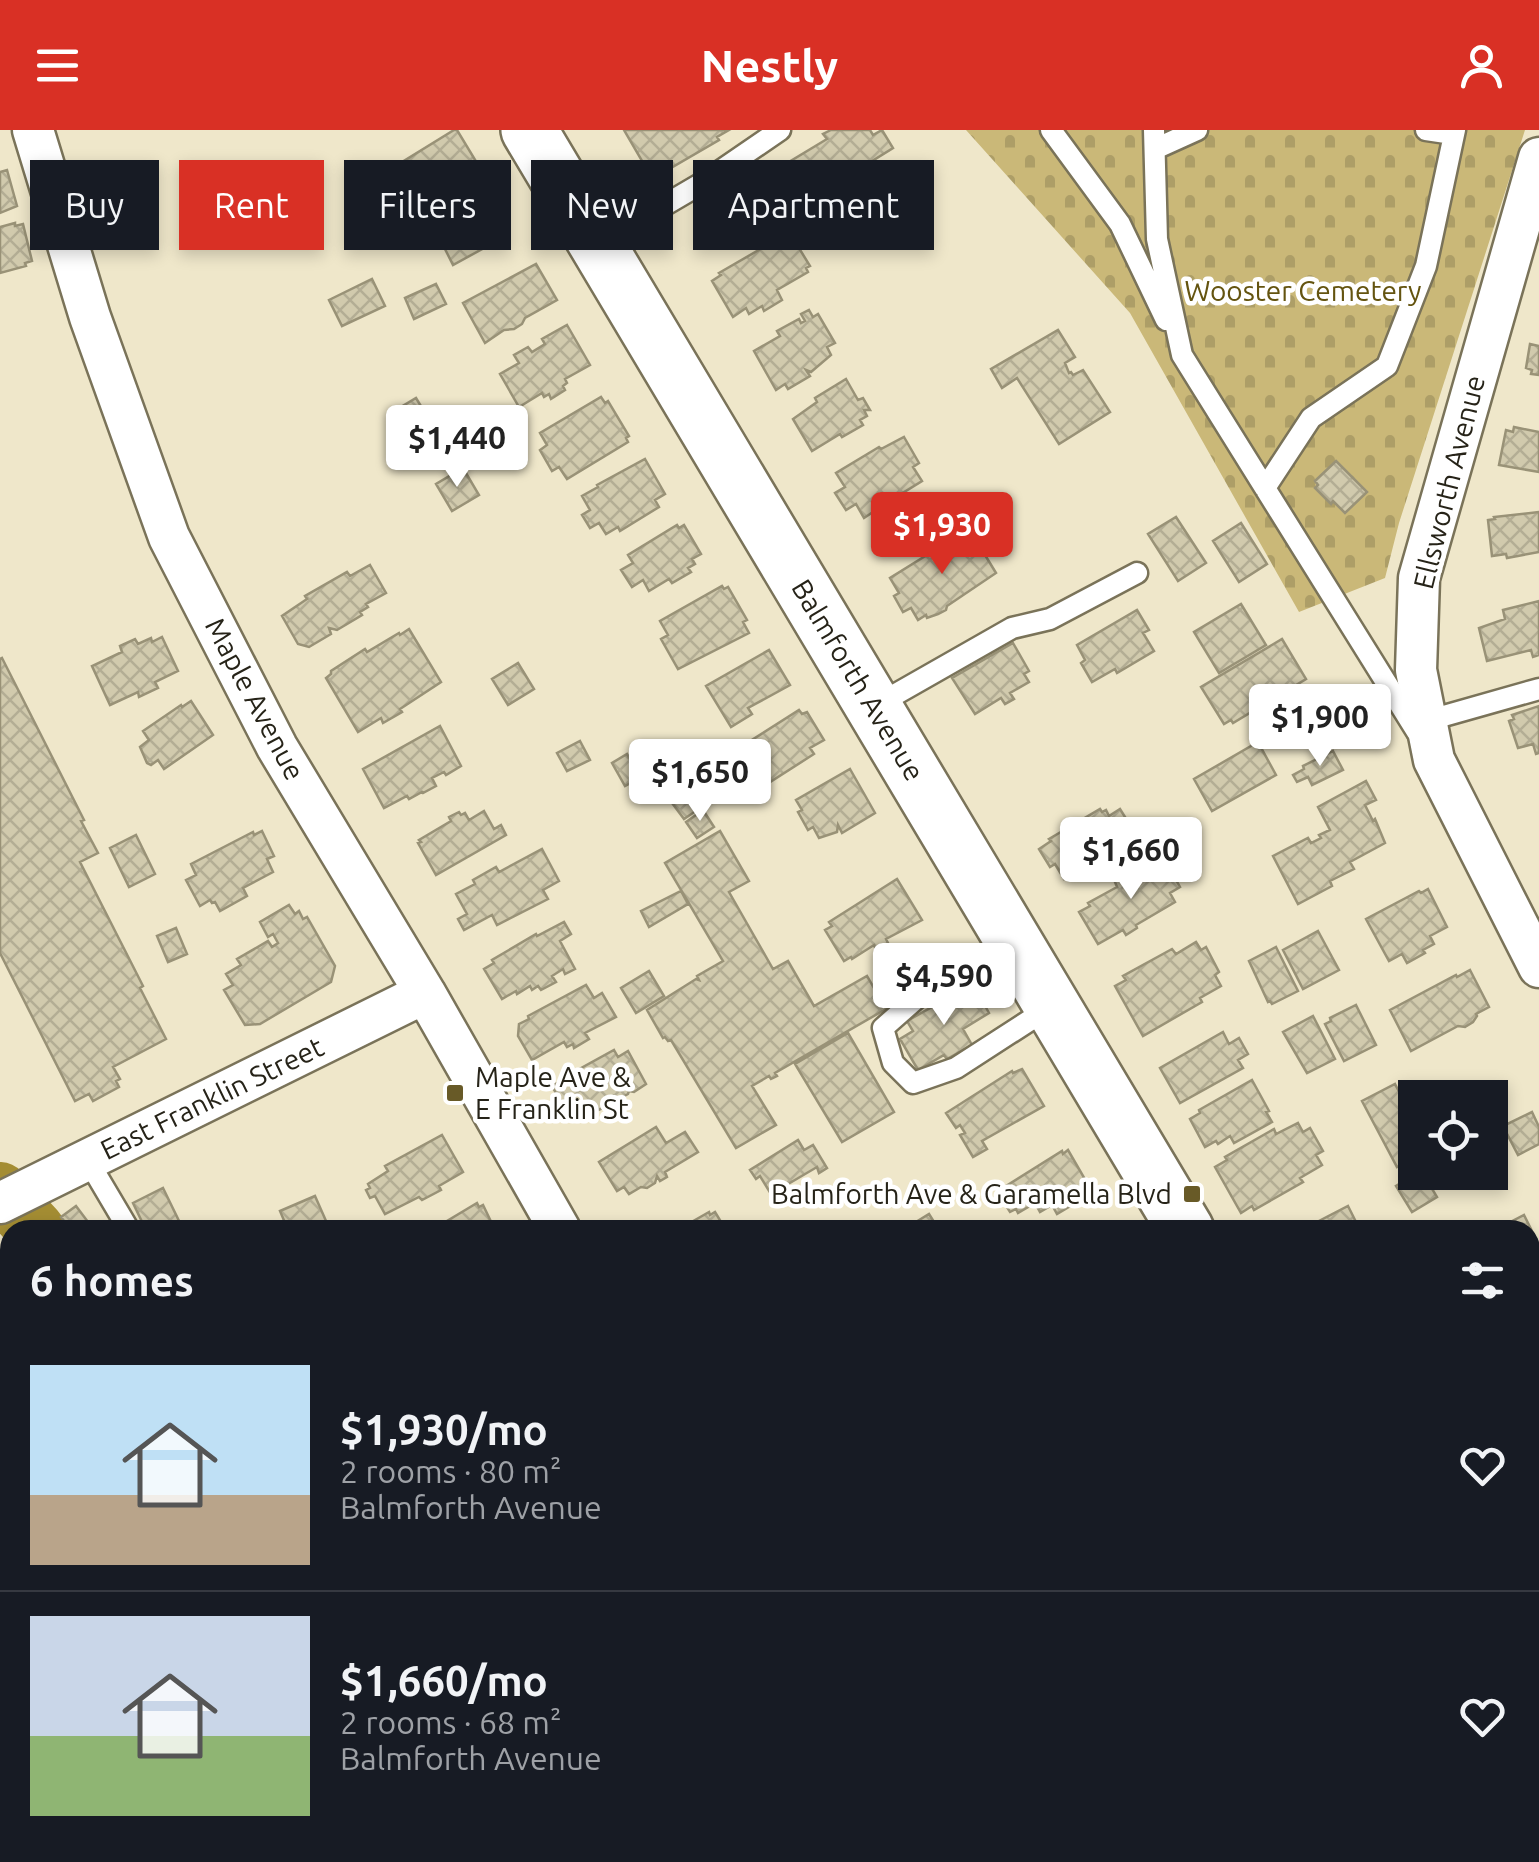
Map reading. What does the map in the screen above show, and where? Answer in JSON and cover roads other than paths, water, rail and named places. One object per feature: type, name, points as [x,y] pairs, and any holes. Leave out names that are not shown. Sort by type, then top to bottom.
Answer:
[{"type":"street","name":"Maple Avenue","points":[[34,130],[90,317],[170,537],[277,747],[554,1220]]},
{"type":"street","name":"Balmforth Avenue","points":[[529,130],[547,160]]},
{"type":"street","name":"Ellsworth Avenue","points":[[1531,933],[1430,740],[1416,670],[1420,578],[1539,158]]},
{"type":"street","name":"Balmforth Avenue","points":[[601,250],[1180,1220]]},
{"type":"street","name":"East Franklin Street","points":[[17,1194],[425,994]]},
{"type":"lane","points":[[673,200],[780,130]]},
{"type":"lane","points":[[1051,130],[1120,224],[1182,355],[1430,740],[1539,689]]},
{"type":"lane","points":[[1182,355],[1157,238],[1154,140],[1197,130]]},
{"type":"lane","points":[[1265,488],[1312,418],[1387,366],[1426,266],[1454,132],[1426,130]]},
{"type":"lane","points":[[874,707],[1012,628],[1050,619],[1137,573]]},
{"type":"lane","points":[[1015,944],[926,990],[883,1028],[893,1063],[913,1083],[956,1068],[1052,1006]]},
{"type":"lane","points":[[87,1160],[123,1220]]},
{"type":"waterway","points":[[0,1191],[27,1220]]},
{"type":"place","name":"Maple Ave & E Franklin St","points":[[455,1093]]},
{"type":"place","name":"Balmforth Ave & Garamella Blvd","points":[[1192,1194]]},
{"type":"park label","name":"Wooster Cemetery","points":[[1303,291]]}]
